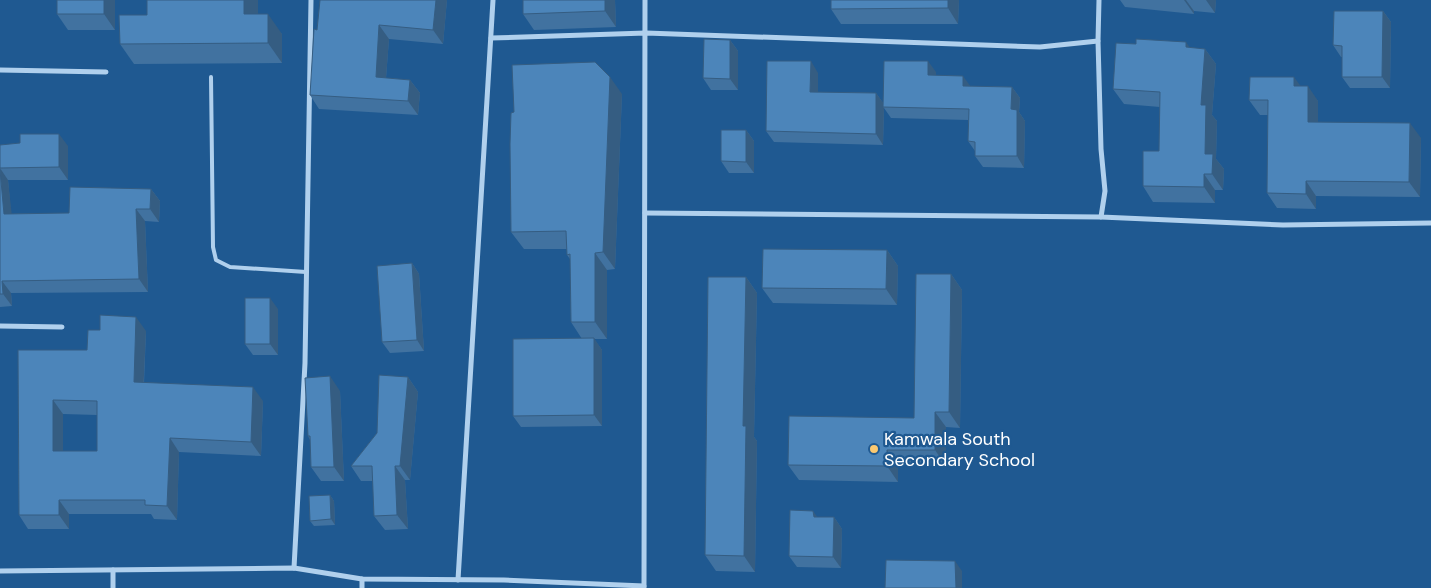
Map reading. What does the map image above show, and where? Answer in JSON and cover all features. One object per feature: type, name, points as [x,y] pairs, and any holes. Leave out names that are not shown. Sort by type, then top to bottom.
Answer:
[{"type":"street","points":[[294,568],[297,476],[305,363],[311,0]]},
{"type":"street","points":[[458,580],[493,0]]},
{"type":"street","points":[[0,571],[294,568],[362,579],[458,580],[644,587],[645,0]]},
{"type":"street","points":[[1099,0],[1098,42],[1101,149],[1105,191],[1101,217]]},
{"type":"street","points":[[491,38],[646,33],[1040,47],[1098,42]]},
{"type":"street","points":[[0,70],[106,72]]},
{"type":"street","points":[[645,213],[1101,217],[1282,225],[1431,223]]},
{"type":"street","points":[[0,326],[62,327]]},
{"type":"street","points":[[113,570],[113,588]]},
{"type":"street","points":[[362,579],[362,588]]},
{"type":"lane","points":[[211,77],[213,247],[216,260],[230,267],[306,272]]},
{"type":"building","points":[[57,0],[104,0],[104,14],[57,14]]},
{"type":"building","points":[[147,0],[244,0],[244,14],[268,14],[268,43],[120,44],[119,15],[147,15]]},
{"type":"building","points":[[320,0],[436,0],[433,30],[379,25],[376,77],[410,80],[408,101],[310,95],[314,29],[317,30]]},
{"type":"building","points":[[523,0],[605,0],[605,11],[523,14]]},
{"type":"building","points":[[831,0],[948,0],[948,8],[831,9]]},
{"type":"building","points":[[1334,11],[1383,11],[1382,77],[1342,77],[1342,46],[1333,45]]},
{"type":"building","points":[[704,39],[730,40],[730,79],[703,78]]},
{"type":"building","points":[[1136,39],[1186,42],[1186,47],[1205,49],[1201,105],[1206,105],[1205,154],[1213,154],[1212,174],[1204,174],[1204,187],[1143,186],[1143,151],[1159,151],[1160,92],[1113,89],[1116,43],[1136,44]]},
{"type":"building","points":[[767,61],[811,61],[810,92],[876,93],[876,134],[766,131]]},
{"type":"building","points":[[884,61],[928,61],[928,75],[963,76],[963,86],[1012,87],[1011,109],[1017,110],[1017,156],[975,156],[975,142],[968,141],[969,109],[883,107]]},
{"type":"building","points":[[595,62],[610,77],[603,252],[595,253],[595,322],[571,322],[570,254],[567,255],[566,231],[511,232],[510,144],[511,113],[514,112],[512,65]]},
{"type":"building","points":[[1250,77],[1294,77],[1294,86],[1308,86],[1308,122],[1410,123],[1409,182],[1306,181],[1306,194],[1267,193],[1268,100],[1249,100]]},
{"type":"building","points":[[721,130],[746,130],[746,162],[721,161]]},
{"type":"building","points":[[20,134],[59,134],[59,167],[0,168],[0,145],[20,143]]},
{"type":"building","points":[[0,170],[4,214],[69,213],[70,187],[151,189],[150,209],[136,209],[139,279],[2,281],[3,294],[0,294]]},
{"type":"building","points":[[763,249],[887,250],[886,289],[762,288]]},
{"type":"building","points":[[412,263],[417,340],[382,342],[377,266]]},
{"type":"building","points":[[916,274],[951,274],[949,412],[935,412],[935,450],[887,450],[887,466],[788,465],[789,416],[914,418]]},
{"type":"building","points":[[708,277],[746,277],[743,426],[746,426],[744,556],[705,555]]},
{"type":"building","points":[[245,298],[270,298],[270,344],[245,344]]},
{"type":"building","points":[[100,315],[136,317],[134,382],[253,387],[251,442],[170,438],[167,506],[145,505],[145,500],[59,500],[59,515],[19,515],[18,350],[87,350],[88,330],[100,330]],"holes":[[[53,400],[97,401],[97,451],[53,451]]]},
{"type":"building","points":[[594,338],[594,415],[513,416],[513,339]]},
{"type":"building","points":[[379,375],[408,377],[400,466],[395,466],[397,515],[374,516],[372,466],[351,466],[377,433]]},
{"type":"building","points":[[330,376],[334,467],[311,467],[305,378]]},
{"type":"building","points":[[330,495],[331,519],[310,521],[309,496]]},
{"type":"building","points":[[790,510],[813,511],[814,517],[834,517],[833,557],[789,556]]},
{"type":"building","points":[[886,560],[955,561],[956,588],[885,588]]},
{"type":"place","name":"Kamwala South Secondary School","points":[[874,449]]}]
